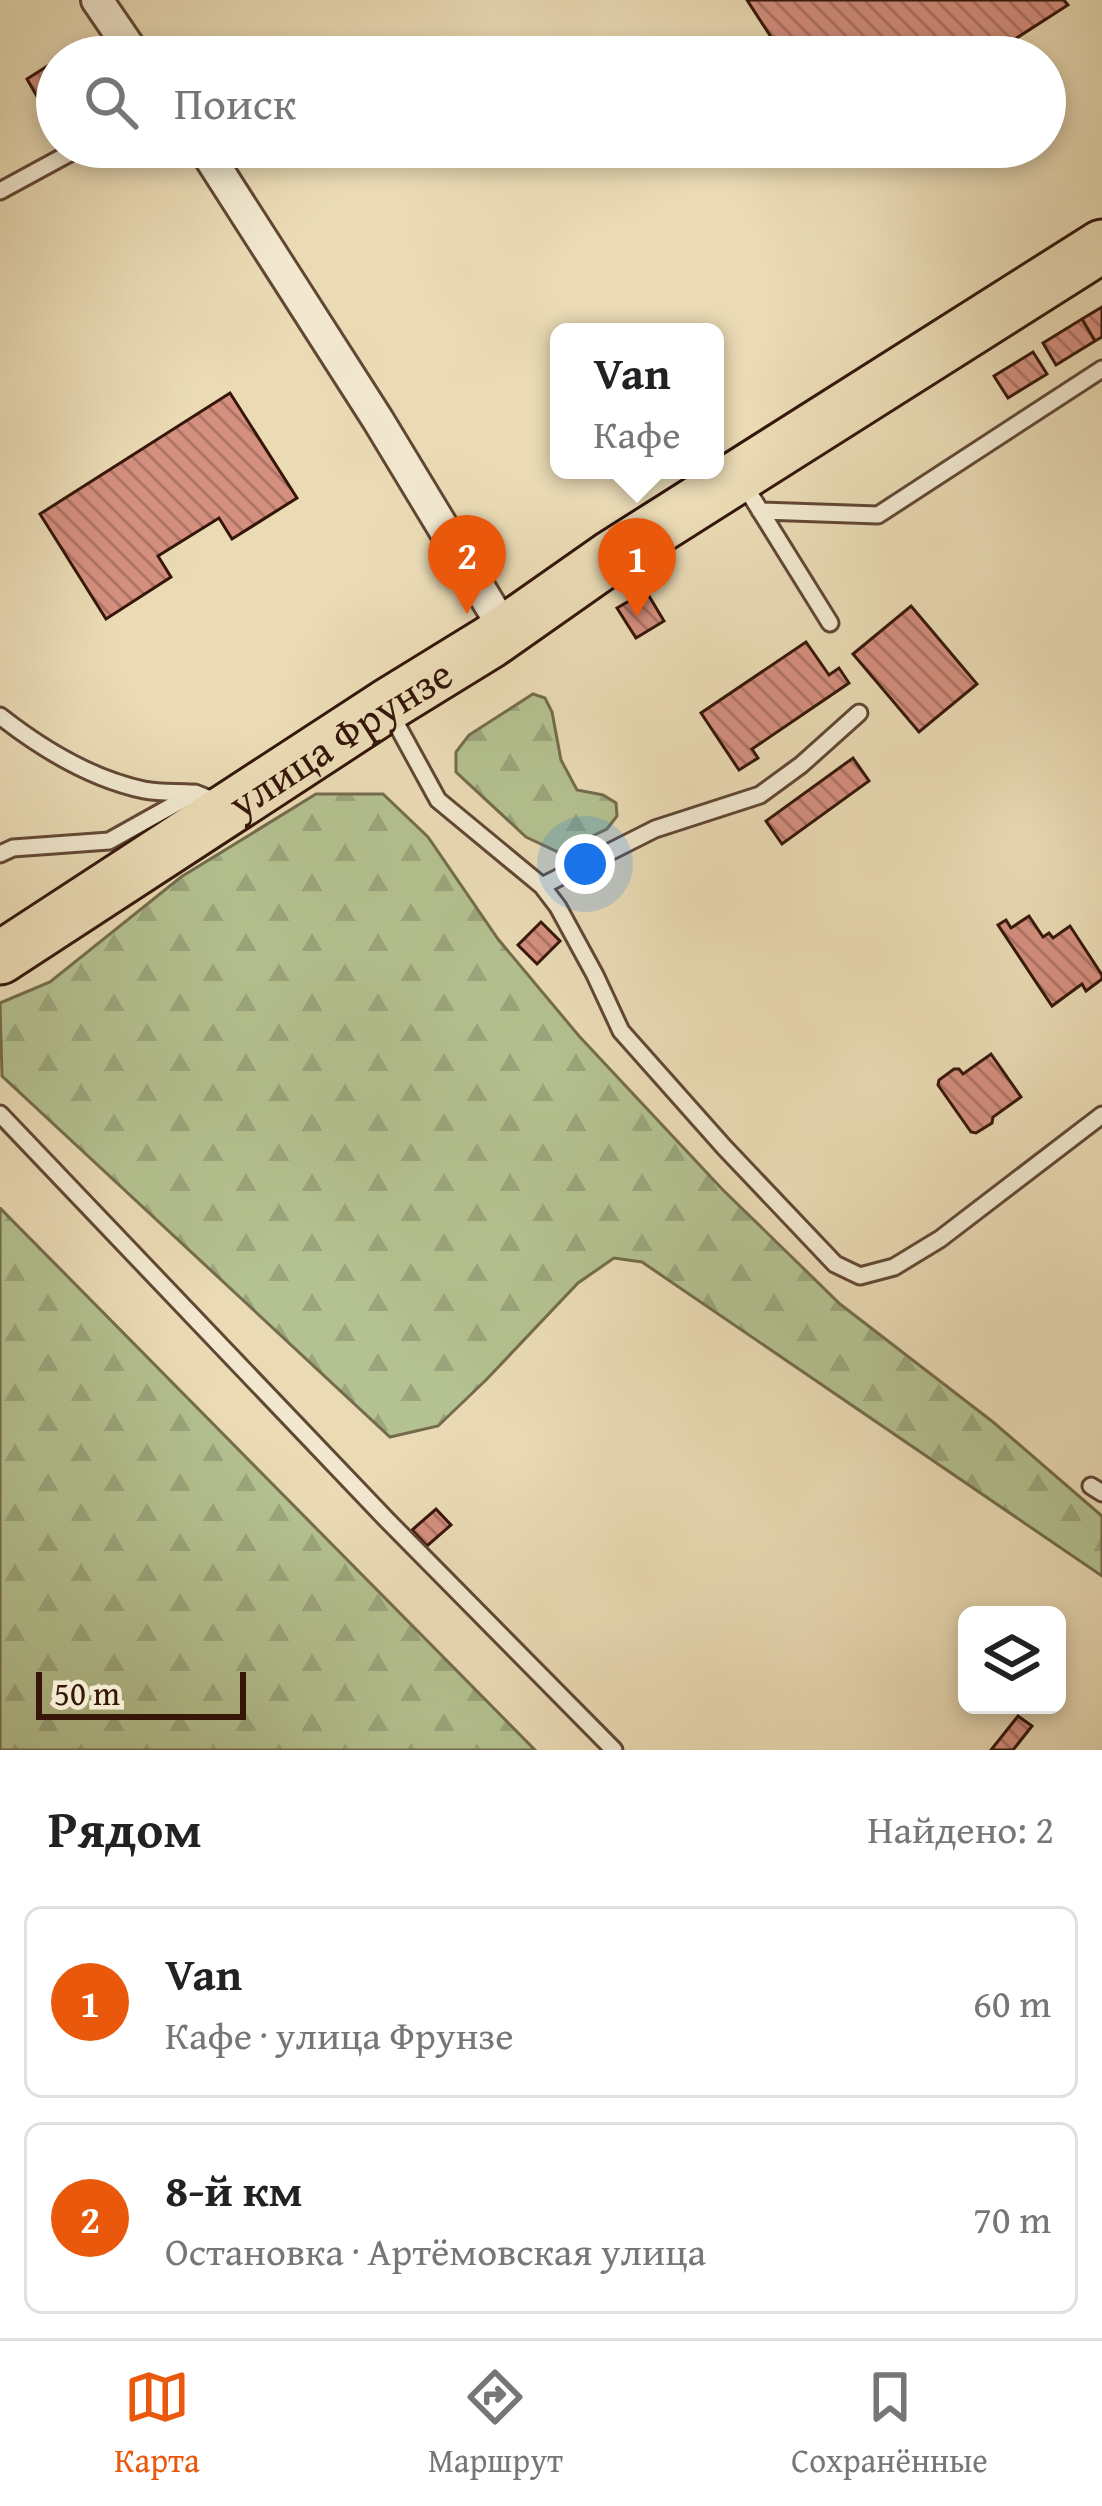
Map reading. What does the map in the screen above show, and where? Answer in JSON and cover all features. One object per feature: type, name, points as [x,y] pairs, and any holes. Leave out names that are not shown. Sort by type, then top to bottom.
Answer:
[{"type":"main road","name":"улица Фрунзе","points":[[0,958],[214,800],[386,706],[578,579],[750,494],[1102,246]]},
{"type":"street","points":[[97,0],[122,36]]},
{"type":"street","points":[[216,168],[505,630]]},
{"type":"lane","points":[[0,190],[41,168]]},
{"type":"lane","points":[[750,494],[878,514],[1102,370]]},
{"type":"lane","points":[[750,494],[830,623]]},
{"type":"lane","points":[[386,706],[438,800],[542,886],[558,907],[621,1031],[835,1264],[860,1276],[894,1267],[940,1239],[1102,1115]]},
{"type":"lane","points":[[542,886],[655,829],[760,796],[859,713]]},
{"type":"lane","points":[[0,716],[21,733],[102,778],[149,791],[214,800]]},
{"type":"lane","points":[[0,854],[13,848],[109,842],[214,800]]},
{"type":"lane","points":[[0,1114],[614,1750]]},
{"type":"green space","points":[[533,694],[545,698],[552,712],[561,760],[577,790],[616,803],[617,816],[607,829],[558,852],[526,837],[456,772],[456,752],[469,735]]},
{"type":"green space","points":[[316,794],[383,794],[428,837],[498,939],[579,1036],[722,1189],[840,1304],[993,1422],[1102,1516],[1102,1576],[642,1262],[614,1258],[578,1283],[438,1426],[390,1437],[2,1076],[0,1003],[50,982],[181,877]]},
{"type":"green space","points":[[0,1208],[535,1750],[0,1750]]},
{"type":"building","points":[[747,0],[1064,0],[1068,5],[1020,36],[770,36]]},
{"type":"building","points":[[36,73],[36,95],[27,79]]},
{"type":"building","points":[[1102,307],[1102,337],[1095,341],[1082,319]]},
{"type":"building","points":[[1082,319],[1095,341],[1056,365],[1043,343]]},
{"type":"building","points":[[1033,352],[1047,374],[1008,398],[994,376]]},
{"type":"building","points":[[230,393],[297,498],[232,539],[219,518],[158,556],[171,577],[106,619],[40,514]]},
{"type":"building","points":[[646,591],[664,621],[636,638],[617,608]]},
{"type":"building","points":[[911,606],[977,684],[919,732],[853,654]]},
{"type":"building","points":[[806,642],[829,675],[839,668],[849,683],[752,749],[758,758],[739,770],[701,713]]},
{"type":"building","points":[[853,758],[869,781],[782,844],[766,821]]},
{"type":"building","points":[[1029,916],[1043,937],[1049,933],[1053,938],[1070,926],[1102,979],[1086,991],[1082,984],[1052,1006],[998,925],[1006,920],[1011,928]]},
{"type":"building","points":[[541,922],[560,941],[537,964],[518,945]]},
{"type":"building","points":[[991,1054],[1021,1097],[993,1117],[992,1123],[971,1132],[939,1080],[954,1069],[963,1074]]},
{"type":"building","points":[[436,1509],[451,1525],[427,1546],[412,1530]]},
{"type":"building","points":[[1018,1716],[1032,1726],[1013,1750],[991,1750]]},
{"type":"place","name":"8-й км","points":[[467,614]]},
{"type":"place","name":"Van","points":[[637,617]]}]
